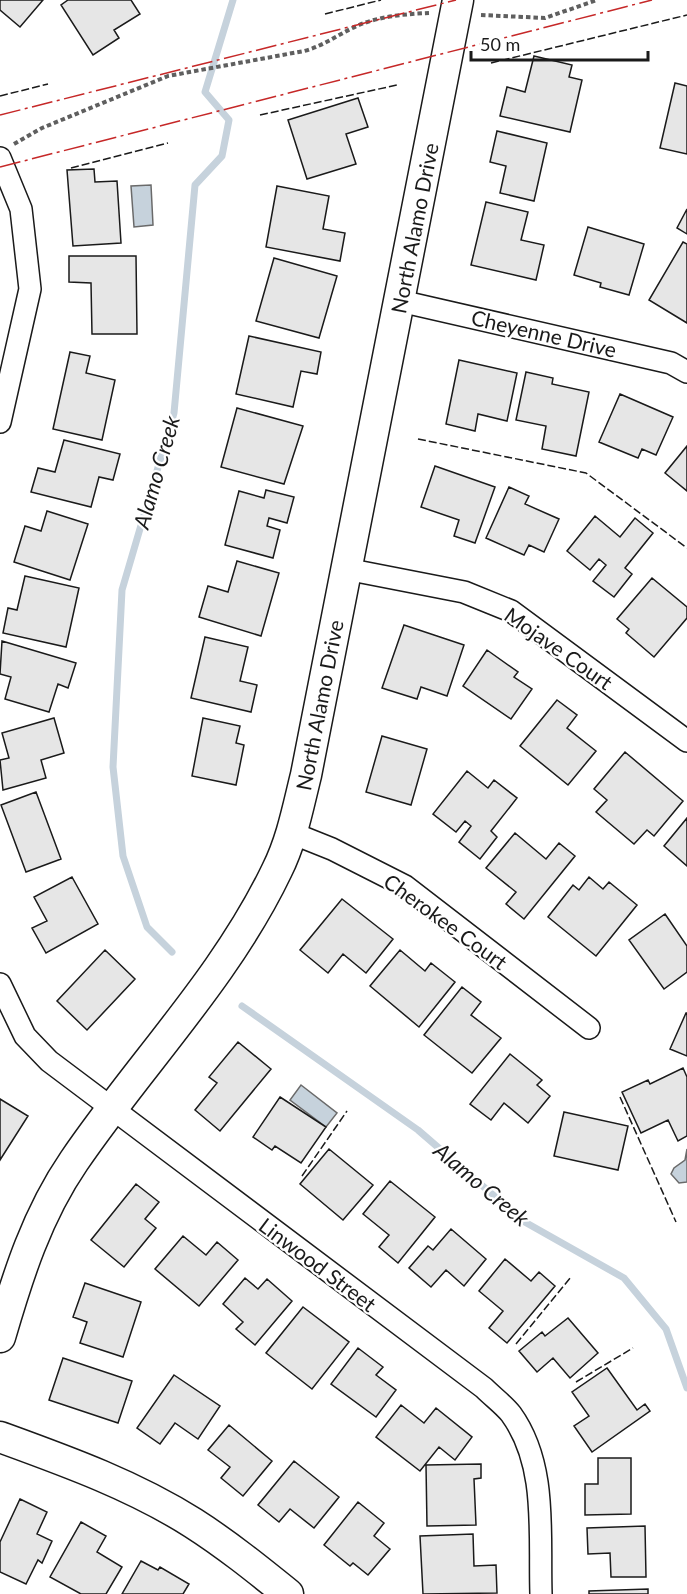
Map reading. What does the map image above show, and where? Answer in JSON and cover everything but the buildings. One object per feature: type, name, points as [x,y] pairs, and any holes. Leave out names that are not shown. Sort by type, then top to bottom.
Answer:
[{"type":"street","name":"North Alamo Drive","points":[[0,1337],[21,1266],[45,1211],[73,1162],[251,919],[278,869],[292,833],[306,775],[457,6]]},
{"type":"street","points":[[0,422],[30,289],[21,209],[4,152]]},
{"type":"street","name":"Cheyenne Drive","points":[[400,301],[671,363],[687,372]]},
{"type":"street","name":"Mojave Court","points":[[346,568],[464,592],[511,611],[687,741]]},
{"type":"street","name":"Cherokee Court","points":[[292,833],[332,849],[405,886],[589,1028]]},
{"type":"street","name":"Linwood Street","points":[[0,984],[25,1036],[49,1060],[484,1388],[510,1414],[530,1448],[538,1480],[541,1594]]},
{"type":"street","points":[[0,1437],[99,1474],[155,1501],[192,1523],[288,1594]]},
{"type":"path","points":[[4,152],[65,118],[89,111],[168,76],[318,48],[361,24],[402,14],[457,6],[497,17],[545,18],[597,0]]},
{"type":"shaded area","points":[[151,185],[153,225],[134,227],[131,186]]},
{"type":"shaded area","points":[[301,1085],[337,1113],[326,1127],[290,1100]]},
{"type":"shaded area","points":[[687,1149],[687,1182],[679,1183],[671,1174],[674,1168],[685,1160]]},
{"type":"waterway","name":"Alamo Creek","points":[[172,952],[147,927],[123,856],[113,767],[122,590],[174,413],[195,185],[222,156],[229,120],[205,92],[233,0]]},
{"type":"waterway","name":"Alamo Creek","points":[[242,1006],[418,1130],[523,1221],[624,1278],[666,1329],[687,1388]]},
{"type":"fence","points":[[325,14],[381,0]]},
{"type":"fence","points":[[491,63],[687,15]]},
{"type":"fence","points":[[0,96],[48,84]]},
{"type":"fence","points":[[260,115],[397,85]]},
{"type":"fence","points":[[71,168],[168,143]]},
{"type":"fence","points":[[418,439],[586,473],[687,548]]},
{"type":"fence","points":[[620,1097],[676,1222]]},
{"type":"fence","points":[[302,1176],[347,1111]]},
{"type":"fence","points":[[516,1344],[571,1277]]},
{"type":"fence","points":[[576,1382],[633,1348]]},
{"type":"power","points":[[0,115],[456,0]]},
{"type":"power","points":[[0,167],[652,0]]}]
